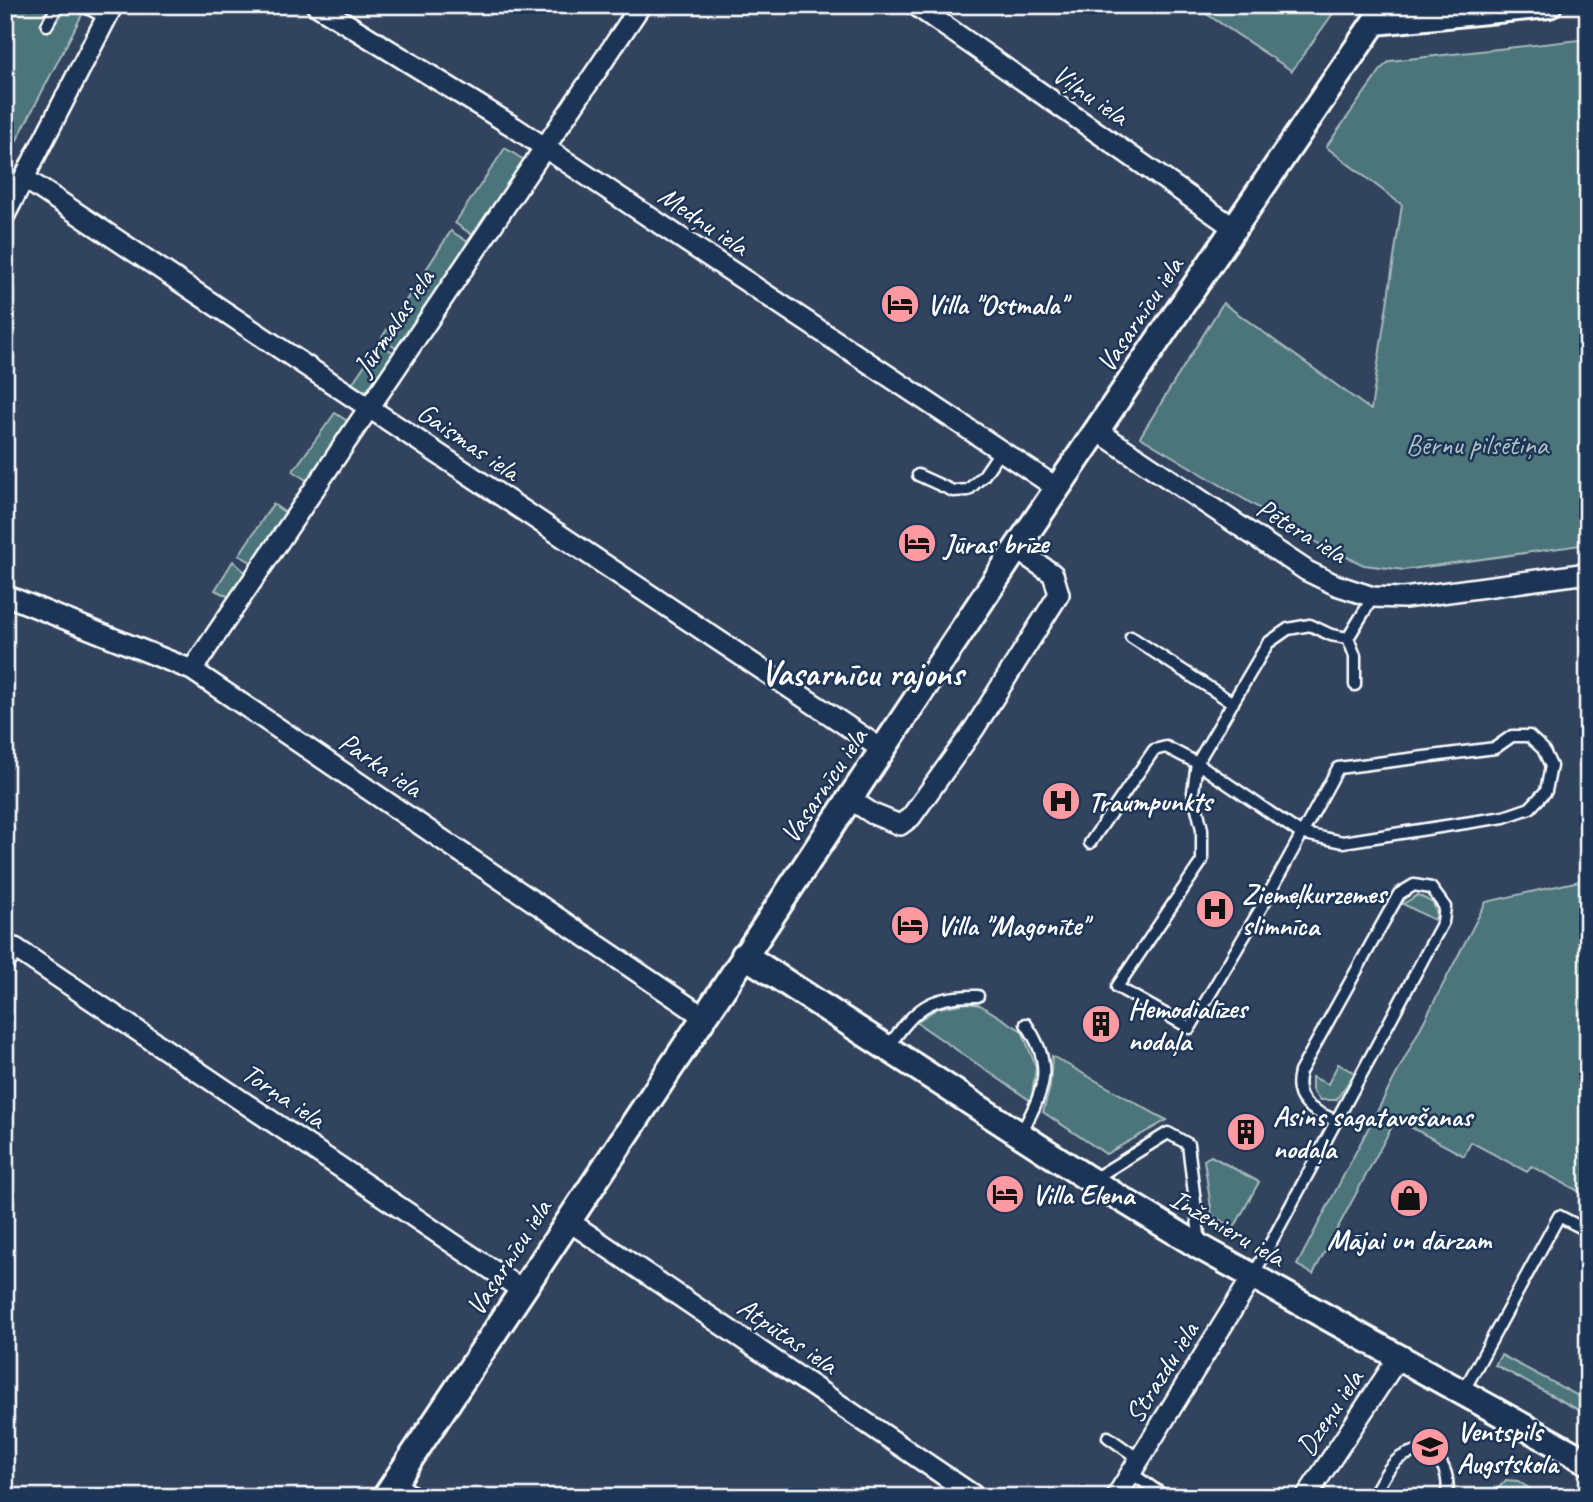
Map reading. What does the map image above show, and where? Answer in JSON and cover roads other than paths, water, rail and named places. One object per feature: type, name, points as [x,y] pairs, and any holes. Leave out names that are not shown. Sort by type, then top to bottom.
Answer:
[{"type":"street","name":"Medņu iela","points":[[316,5],[545,148],[1057,488]]},
{"type":"street","name":"Jūrmalas iela","points":[[192,670],[641,5]]},
{"type":"street","name":"Viļņu iela","points":[[915,5],[1234,228]]},
{"type":"street","points":[[1380,14],[1549,5]]},
{"type":"street","points":[[5,215],[110,11]]},
{"type":"street","name":"Vasarnīcu iela","points":[[398,1493],[567,1220],[1096,430],[1380,14]]},
{"type":"street","name":"Gaismas iela","points":[[24,178],[883,750]]},
{"type":"street","name":"Pētera iela","points":[[1096,430],[1307,571],[1336,585],[1373,597],[1404,598],[1588,573]]},
{"type":"street","points":[[849,799],[873,814],[900,825],[911,817],[974,729],[1059,594],[1053,574],[1016,549]]},
{"type":"street","name":"Parka iela","points":[[5,595],[192,670],[705,1017]]},
{"type":"street","name":"Torņa iela","points":[[10,955],[522,1290]]},
{"type":"street","name":"Inženieru iela","points":[[744,955],[1020,1135],[1200,1247],[1588,1462]]},
{"type":"street","name":"Atpūtas iela","points":[[567,1220],[976,1497]]},
{"type":"street","name":"Strazdu iela","points":[[1116,1497],[1253,1276]]},
{"type":"street","name":"Dzeņu iela","points":[[1306,1497],[1398,1358]]},
{"type":"lane","points":[[47,24],[58,5]]},
{"type":"lane","points":[[81,5],[110,11]]},
{"type":"lane","points":[[918,475],[953,491],[968,491],[984,475],[1000,450]]},
{"type":"lane","points":[[1348,638],[1373,597]]},
{"type":"lane","points":[[1090,843],[1154,750],[1166,747],[1197,763],[1300,833],[1343,842],[1504,817],[1530,808],[1546,790],[1551,766],[1544,749],[1529,736],[1512,736],[1495,748],[1338,768],[1300,833],[1264,904],[1190,1028],[1117,987],[1202,861],[1202,829],[1193,792],[1197,763],[1268,643],[1288,629],[1310,625],[1331,635],[1348,638]]},
{"type":"lane","points":[[1131,637],[1233,703]]},
{"type":"lane","points":[[1348,638],[1355,656],[1355,684]]},
{"type":"lane","points":[[1253,1276],[1337,1121],[1443,922],[1445,907],[1431,888],[1414,885],[1399,894],[1300,1072],[1297,1083],[1303,1102],[1313,1111],[1337,1121]]},
{"type":"lane","points":[[887,1048],[908,1020],[926,1004],[952,995],[978,996]]},
{"type":"lane","points":[[1020,1135],[1044,1088],[1044,1064],[1040,1044],[1026,1024]]},
{"type":"lane","points":[[1091,1180],[1168,1133],[1188,1144],[1200,1247]]},
{"type":"lane","points":[[1462,1394],[1559,1216],[1588,1231]]},
{"type":"lane","points":[[1108,1437],[1166,1497]]},
{"type":"lane","points":[[1371,1497],[1394,1463],[1415,1452],[1429,1453],[1446,1468],[1449,1482],[1446,1497]]},
{"type":"place","name":"Villa \"Ostmala\"","points":[[900,304]]},
{"type":"place","name":"Jūras brīze","points":[[917,543]]},
{"type":"place","name":"Traumpunkts","points":[[1061,801]]},
{"type":"place","name":"Ziemeļkurzemes slimnīca","points":[[1215,909]]},
{"type":"place","name":"Villa \"Magonīte\"","points":[[910,925]]},
{"type":"place","name":"Hemodialīzes nodaļa","points":[[1101,1024]]},
{"type":"place","name":"Asins sagatavošanas nodaļa","points":[[1246,1132]]},
{"type":"place","name":"Villa Elena","points":[[1005,1194]]},
{"type":"place","name":"Mājai un dārzam","points":[[1409,1198]]},
{"type":"place","name":"Ventspils Augstskola","points":[[1430,1447]]},
{"type":"district","name":"Vasarnīcu rajons","points":[[862,673]]},
{"type":"park label","name":"Bērnu pilsētiņa","points":[[1477,444]]}]
